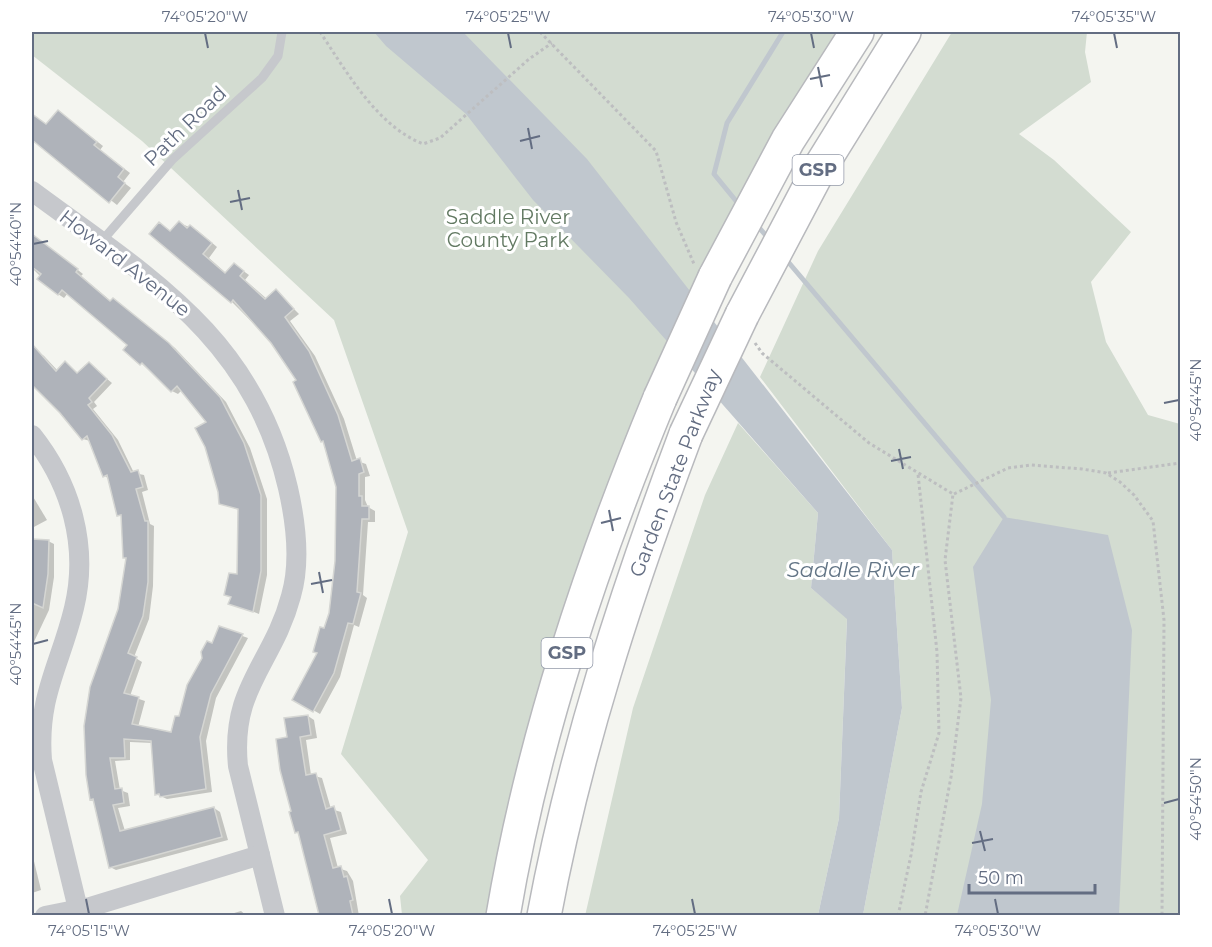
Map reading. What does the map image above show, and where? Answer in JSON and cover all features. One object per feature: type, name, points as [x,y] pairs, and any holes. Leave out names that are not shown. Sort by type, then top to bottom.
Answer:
[{"type":"highway","name":"Garden State Parkway","points":[[503,915],[525,806],[574,631],[601,548],[660,398],[705,272],[857,32]]},
{"type":"highway","name":"Garden State Parkway","points":[[544,915],[563,824],[610,649],[686,434],[745,325],[819,169],[904,32]]},
{"type":"street","name":"Howard Avenue","points":[[32,192],[174,297],[212,336],[252,392],[271,431],[283,466],[294,526],[295,579],[284,618],[243,698],[236,745],[237,766],[275,915]]},
{"type":"street","points":[[32,435],[60,479],[76,530],[79,557],[74,608],[47,691],[40,735],[42,760],[78,909]]},
{"type":"street","points":[[45,915],[78,909],[260,855]]},
{"type":"lane","name":"Path Road","points":[[101,242],[172,160],[262,78],[278,56],[282,32]]},
{"type":"path","points":[[320,32],[354,82],[391,124],[409,138],[423,144],[445,134],[529,59],[552,43]]},
{"type":"path","points":[[540,32],[656,151],[676,222],[705,272]]},
{"type":"path","points":[[745,325],[762,352],[868,443],[953,494]]},
{"type":"path","points":[[953,494],[988,475],[1019,466],[1048,465],[1106,473],[1180,463]]},
{"type":"path","points":[[898,915],[921,792],[939,733],[937,652],[918,472]]},
{"type":"path","points":[[1106,473],[1134,495],[1153,521],[1164,620],[1160,791],[1162,915]]},
{"type":"path","points":[[926,915],[951,777],[961,698],[945,560],[953,494]]},
{"type":"green space","name":"Saddle River County Park","points":[[32,32],[851,32],[725,228],[489,915],[402,915],[400,896],[428,860],[341,754],[408,532],[334,320],[142,141],[32,55]]},
{"type":"green space","points":[[952,32],[1087,32],[1085,52],[1091,82],[1019,134],[1054,160],[1131,232],[1091,282],[1106,342],[1148,415],[1180,424],[1180,915],[863,915],[902,708],[892,550],[760,377],[818,251]]},
{"type":"green space","points":[[738,423],[818,513],[811,588],[847,618],[839,818],[818,915],[585,916],[633,708],[705,495]]},
{"type":"water","name":"Saddle River","points":[[374,32],[463,32],[587,159],[892,550],[902,708],[863,915],[818,915],[839,818],[847,619],[811,588],[818,513],[629,298],[533,200],[466,114],[386,46]]},
{"type":"water","points":[[1004,517],[1108,535],[1132,630],[1119,915],[957,915],[982,804],[991,700],[973,567]]},
{"type":"building","points":[[58,110],[97,142],[94,145],[124,169],[118,177],[125,183],[109,203],[32,140],[32,114],[46,124]]},
{"type":"building","points":[[179,221],[187,228],[190,225],[212,243],[203,254],[225,273],[234,263],[244,271],[240,276],[265,299],[276,289],[294,309],[285,317],[309,351],[338,415],[352,461],[360,458],[364,472],[359,474],[359,496],[362,496],[362,506],[369,506],[369,519],[362,519],[357,592],[361,593],[353,624],[348,623],[334,673],[313,712],[292,700],[317,653],[313,652],[320,627],[324,628],[329,613],[335,561],[336,487],[323,441],[321,442],[293,382],[296,380],[271,343],[233,300],[231,303],[149,234],[159,222],[170,231]]},
{"type":"building","points":[[32,234],[78,269],[76,272],[110,301],[113,298],[169,343],[220,397],[244,443],[261,495],[261,571],[253,612],[228,604],[231,597],[224,595],[229,573],[237,574],[238,509],[219,504],[218,492],[205,447],[195,428],[206,422],[177,386],[171,392],[142,363],[140,365],[123,350],[127,345],[62,290],[58,295],[37,279],[41,274],[32,267]]},
{"type":"building","points":[[32,344],[56,371],[65,361],[77,373],[89,362],[107,379],[89,398],[92,402],[88,405],[112,435],[131,472],[138,470],[143,487],[136,489],[145,521],[148,521],[148,582],[143,616],[128,653],[137,657],[124,693],[139,697],[132,724],[171,732],[175,716],[179,716],[187,685],[202,658],[201,652],[207,641],[212,643],[219,626],[243,634],[211,694],[200,737],[206,789],[160,797],[159,794],[155,795],[151,741],[124,739],[125,758],[110,758],[115,789],[122,788],[124,803],[113,805],[120,831],[214,807],[222,837],[109,868],[93,799],[90,800],[86,775],[84,726],[90,687],[118,609],[126,558],[123,558],[121,515],[117,516],[107,475],[103,477],[87,436],[82,440],[60,413],[32,385]]},
{"type":"building","points":[[32,539],[49,540],[48,574],[43,608],[32,603]]},
{"type":"building","points":[[308,715],[311,735],[300,737],[306,775],[316,773],[326,809],[334,806],[341,830],[324,835],[333,868],[341,866],[344,877],[347,876],[353,900],[350,901],[353,915],[319,915],[298,832],[295,833],[289,812],[291,811],[280,770],[276,739],[287,737],[284,718]]},
{"type":"waterway","points":[[741,207],[714,174],[727,123],[783,32]]},
{"type":"waterway","points":[[755,223],[769,239]]},
{"type":"waterway","points":[[784,257],[1004,517]]}]
